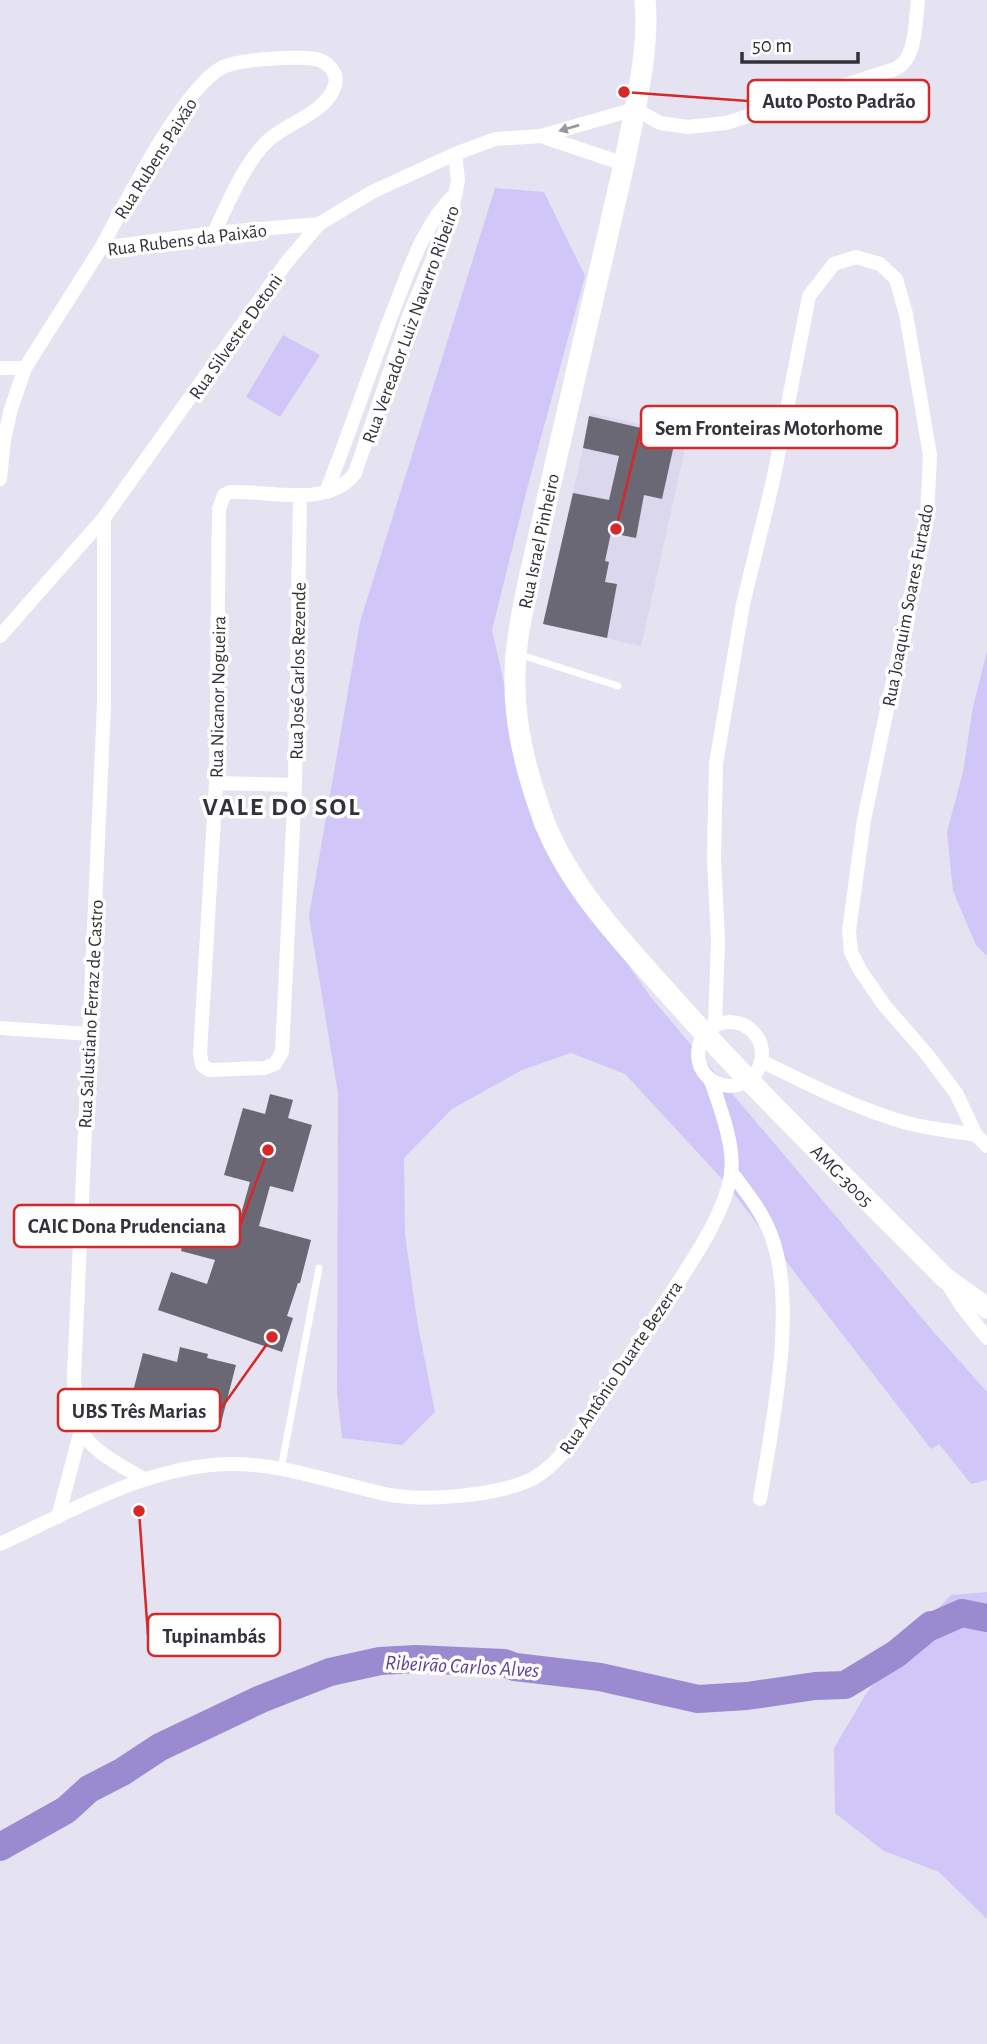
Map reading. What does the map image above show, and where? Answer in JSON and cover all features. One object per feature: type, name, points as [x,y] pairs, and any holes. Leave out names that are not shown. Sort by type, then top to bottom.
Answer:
[{"type":"main road","name":"Rua Israel Pinheiro","points":[[645,0],[647,21],[635,109],[528,583],[514,679],[517,724],[539,808],[569,870],[624,944],[709,1029]]},
{"type":"main road","name":"AMG-3005","points":[[709,1029],[750,1081],[945,1278],[987,1308]]},
{"type":"street","points":[[635,109],[660,123],[688,127],[726,123],[895,69],[904,65],[911,52],[918,0]]},
{"type":"street","name":"Rua Rubens Paixão","points":[[101,248],[143,171],[171,127],[196,92],[214,73],[225,66],[238,63],[304,57],[321,60],[335,74],[336,81],[332,92],[319,107],[271,137],[246,170],[214,233]]},
{"type":"street","name":"Rua Silvestre Detoni","points":[[0,636],[104,518],[286,263],[319,224],[372,192],[495,139],[541,136],[635,109]]},
{"type":"street","name":"Rua Silvestre Detoni","points":[[541,136],[624,164]]},
{"type":"street","name":"Rua Vereador Luiz Navarro Ribeiro","points":[[230,492],[300,495],[326,492],[340,488],[355,473],[410,313],[450,219],[458,180],[455,154]]},
{"type":"street","name":"Rua Rubens da Paixão","points":[[0,479],[6,429],[25,368],[101,248],[214,233],[319,224]]},
{"type":"street","name":"Rua Joaquim Soares Furtado","points":[[711,1080],[699,1063],[698,1052],[709,1029],[718,942],[714,858],[716,764],[743,604],[773,481],[809,296],[834,264],[856,257],[880,264],[896,279],[906,314],[930,455],[928,517],[864,820],[849,932],[851,952],[884,1005],[956,1093],[976,1135],[987,1146]]},
{"type":"street","points":[[0,368],[25,368]]},
{"type":"street","name":"Rua Nicanor Nogueira","points":[[230,492],[224,495],[219,509],[216,783],[200,1054],[202,1065],[209,1070],[264,1068],[272,1066],[280,1058]]},
{"type":"street","name":"Rua José Carlos Rezende","points":[[280,1058],[283,1045],[295,785],[300,495]]},
{"type":"street","name":"Rua Salustiano Ferraz de Castro","points":[[81,1430],[74,1377],[103,718],[104,518]]},
{"type":"street","points":[[216,783],[295,785]]},
{"type":"street","points":[[709,1029],[722,1021],[748,1028],[760,1044],[763,1062],[759,1072],[750,1081],[732,1087],[711,1080]]},
{"type":"street","points":[[0,1028],[90,1034]]},
{"type":"street","points":[[763,1062],[863,1108],[908,1123],[976,1135]]},
{"type":"street","name":"Rua Antônio Duarte Bezerra","points":[[0,1544],[142,1478],[187,1468],[231,1464],[281,1470],[388,1495],[450,1498],[532,1479],[554,1462],[575,1440],[688,1268],[724,1198],[731,1172],[723,1117],[711,1080]]},
{"type":"street","points":[[731,1172],[761,1213],[779,1257],[782,1332],[776,1396],[760,1499]]},
{"type":"street","points":[[945,1278],[963,1308],[987,1338]]},
{"type":"street","points":[[81,1430],[108,1457],[142,1478]]},
{"type":"street","points":[[58,1517],[81,1430]]},
{"type":"lane","points":[[516,653],[618,686]]},
{"type":"lane","points":[[281,1470],[319,1268]]},
{"type":"shaded area","points":[[495,188],[544,192],[585,276],[492,630],[534,827],[649,995],[987,1392],[987,1480],[971,1484],[939,1444],[931,1449],[724,1181],[625,1074],[571,1053],[522,1070],[452,1109],[404,1158],[405,1234],[417,1320],[435,1412],[402,1445],[342,1438],[337,1392],[338,1094],[309,916],[360,622]]},
{"type":"shaded area","points":[[283,335],[320,355],[280,417],[246,397]]},
{"type":"shaded area","points":[[591,413],[688,435],[641,646],[543,624]]},
{"type":"shaded area","points":[[987,651],[987,956],[976,945],[953,891],[947,832],[963,772],[973,707]]},
{"type":"shaded area","points":[[987,1592],[987,1919],[939,1872],[884,1851],[835,1813],[834,1748],[866,1694],[903,1645],[951,1595]]},
{"type":"building","points":[[589,416],[676,436],[662,499],[644,495],[636,538],[611,533],[605,561],[609,562],[605,582],[617,584],[607,638],[543,624],[573,493],[609,500],[619,456],[583,448]]},
{"type":"building","points":[[270,1094],[293,1100],[288,1118],[312,1125],[293,1192],[270,1186],[259,1226],[311,1240],[300,1283],[287,1316],[293,1318],[282,1352],[158,1310],[171,1272],[207,1284],[215,1260],[181,1251],[190,1210],[239,1221],[250,1182],[224,1175],[243,1108],[265,1114]]},
{"type":"building","points":[[180,1347],[208,1354],[207,1358],[236,1365],[220,1427],[130,1403],[143,1353],[177,1362]]},
{"type":"waterway","name":"Ribeirão Carlos Alves","points":[[0,1847],[66,1810],[89,1789],[122,1772],[160,1747],[261,1699],[330,1672],[380,1661],[416,1659],[504,1663],[515,1667],[600,1677],[698,1699],[747,1696],[815,1686],[845,1685],[896,1654],[931,1625],[930,1627],[962,1613],[987,1618]]},
{"type":"place","name":"Auto Posto Padrão","points":[[624,92]]},
{"type":"place","name":"Sem Fronteiras Motorhome","points":[[616,529]]},
{"type":"place","name":"CAIC Dona Prudenciana","points":[[268,1150]]},
{"type":"place","name":"UBS Três Marias","points":[[272,1337]]},
{"type":"place","name":"Tupinambás","points":[[139,1511]]},
{"type":"district","name":"VALE DO SOL","points":[[282,806]]}]
